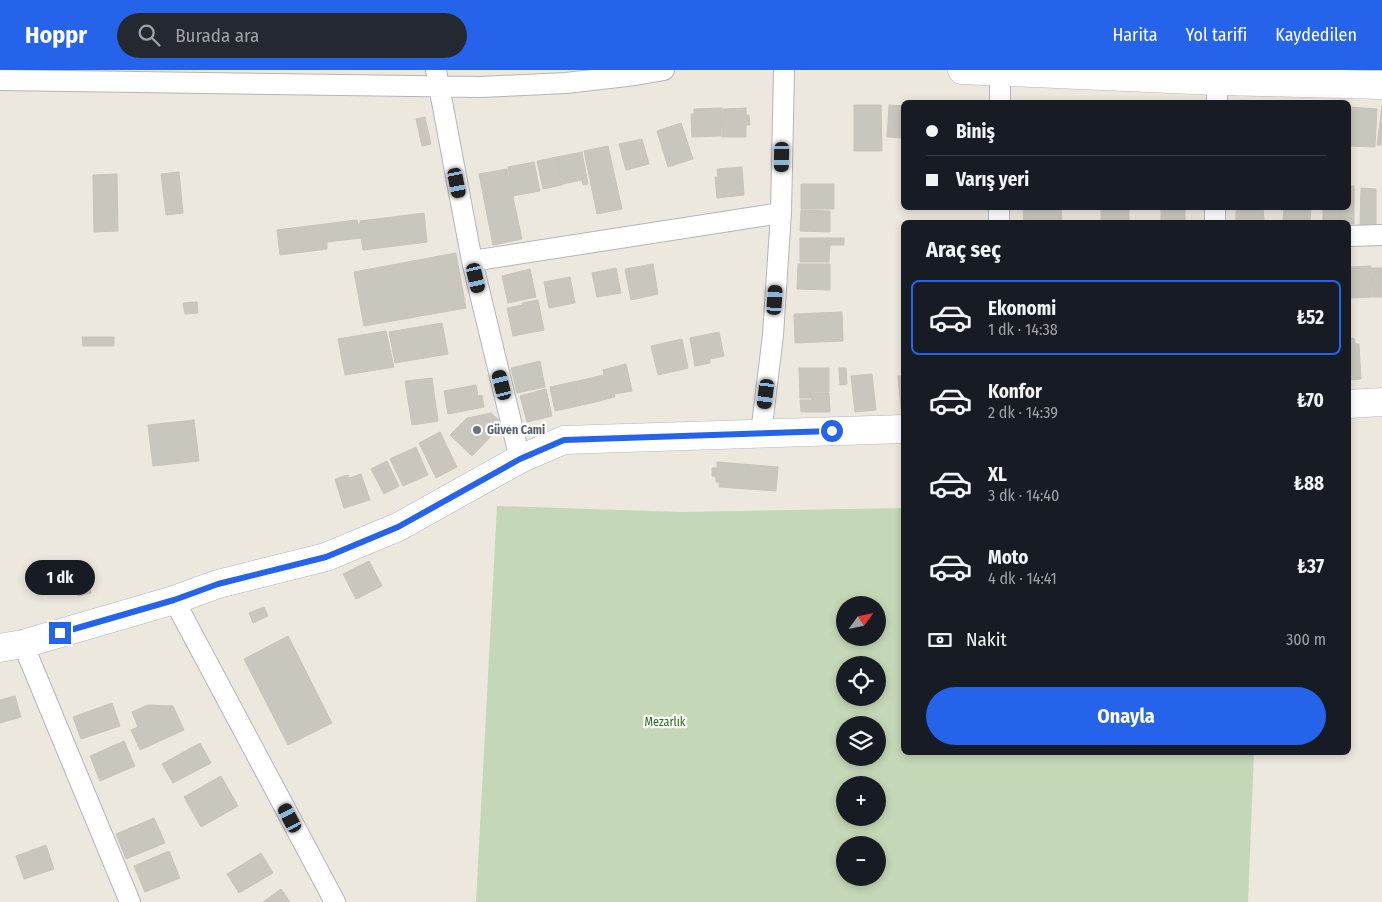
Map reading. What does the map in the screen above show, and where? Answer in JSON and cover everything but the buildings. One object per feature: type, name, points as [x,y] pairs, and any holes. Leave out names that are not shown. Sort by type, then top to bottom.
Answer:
[{"type":"street","points":[[0,80],[437,78],[489,87],[566,83],[664,70]]},
{"type":"street","points":[[761,433],[773,335],[781,213],[781,70]]},
{"type":"street","points":[[962,70],[1217,92],[1382,85]]},
{"type":"street","points":[[1000,72],[1000,100]]},
{"type":"street","points":[[437,78],[472,261],[520,459]]},
{"type":"street","points":[[472,261],[781,213]]},
{"type":"street","points":[[1351,236],[1382,235]]},
{"type":"street","points":[[1351,404],[1382,402]]},
{"type":"street","points":[[130,902],[11,646],[174,600],[218,584],[326,557],[398,527],[520,459],[564,440],[901,428]]},
{"type":"street","points":[[174,600],[336,902]]},
{"type":"green space","name":"Mezarlık","points":[[497,506],[682,512],[901,508],[901,755],[1254,755],[1248,902],[476,902]]},
{"type":"place","name":"Güven Cami","points":[[477,430]]},
{"type":"route","points":[[60,633],[174,600],[218,584],[326,557],[398,527],[520,459],[564,440],[832,431]]}]
